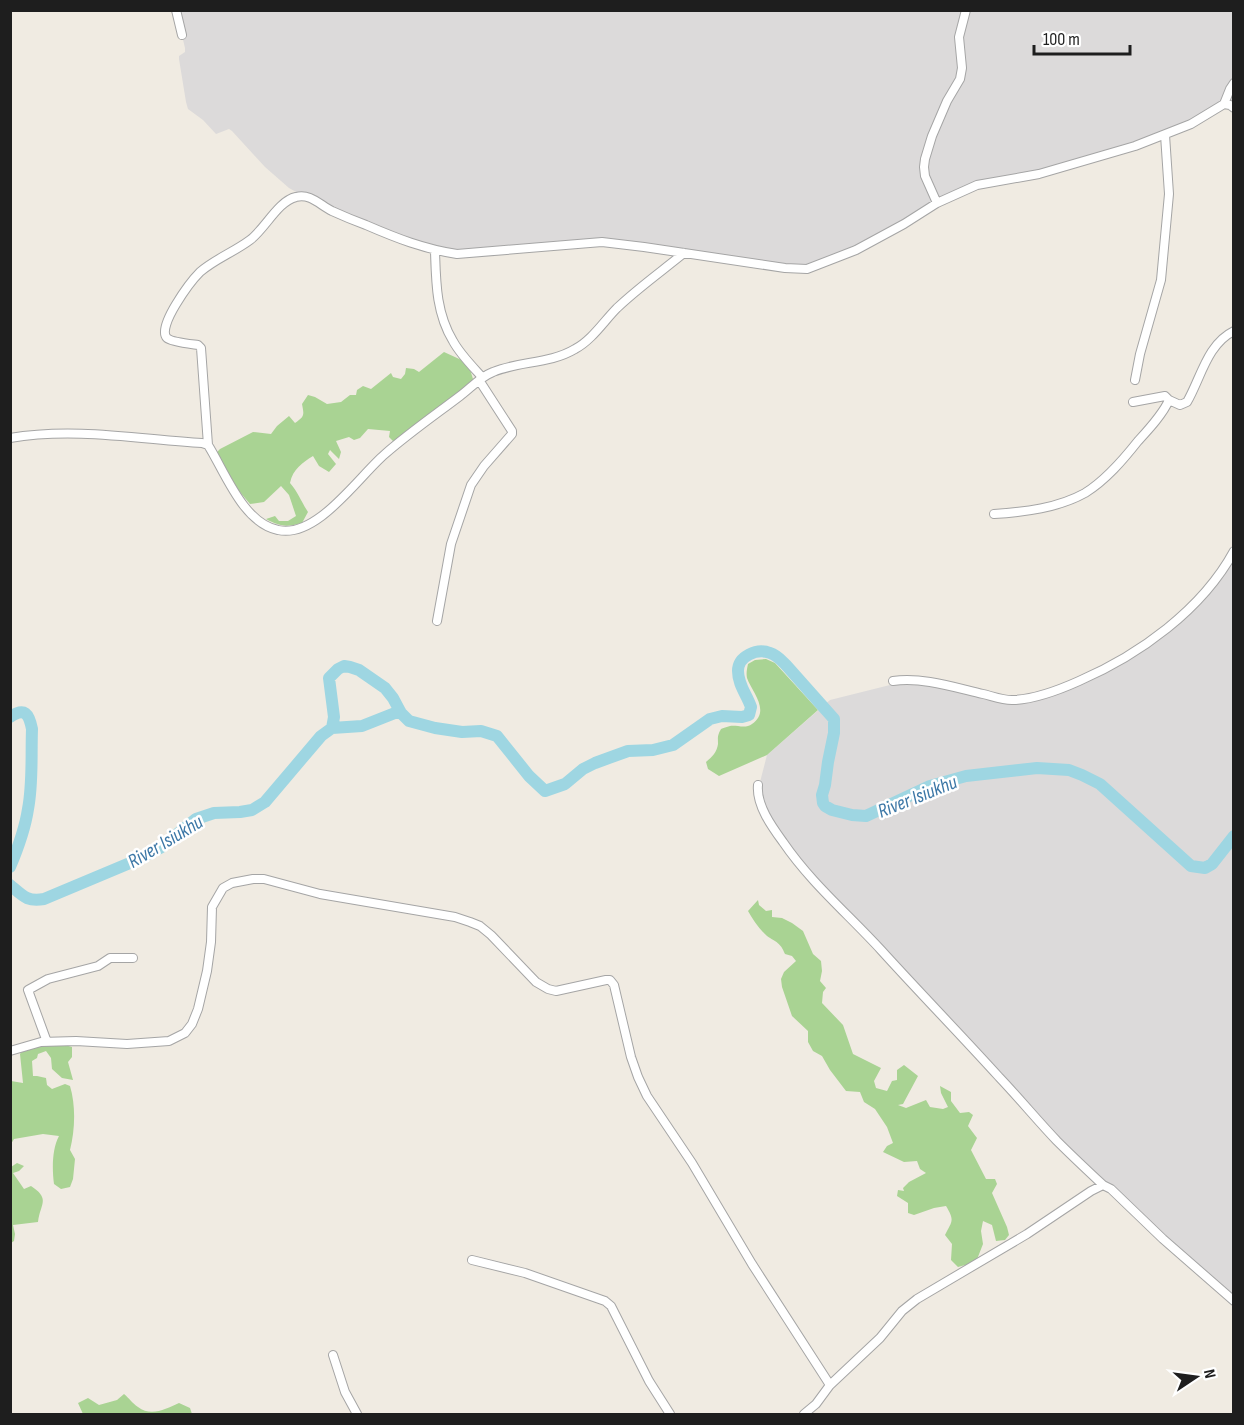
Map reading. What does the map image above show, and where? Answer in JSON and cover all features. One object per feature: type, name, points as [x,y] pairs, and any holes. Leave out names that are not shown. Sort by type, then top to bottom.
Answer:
[{"type":"street","points":[[176,10],[182,35]]},
{"type":"street","points":[[937,203],[926,176],[925,159],[947,101],[960,79],[962,68],[959,37],[966,10]]},
{"type":"street","points":[[684,254],[620,305],[575,350],[553,358],[499,369],[480,379],[383,455],[324,514],[292,531],[278,530],[259,523],[243,504],[208,445],[201,348],[198,345],[169,340],[164,331],[178,300],[199,273],[251,239],[286,202],[294,197],[307,196],[332,211],[435,251],[457,254],[602,242],[785,268],[807,269],[856,250],[937,203],[976,185],[1039,174],[1136,146],[1191,124],[1224,104],[1233,83]]},
{"type":"street","points":[[1224,104],[1233,108]]},
{"type":"street","points":[[1135,380],[1161,280],[1169,194],[1165,135]]},
{"type":"street","points":[[435,251],[436,286],[445,325],[453,343],[480,379],[512,431],[512,434],[471,485],[452,544],[437,621]]},
{"type":"street","points":[[1133,402],[1164,396],[1180,405],[1187,402],[1212,351],[1220,340],[1233,331]]},
{"type":"street","points":[[994,514],[1048,507],[1084,493],[1122,460],[1149,429],[1169,400]]},
{"type":"street","points":[[10,438],[64,433],[208,445]]},
{"type":"street","points":[[893,681],[909,679],[928,682],[1012,700],[1045,694],[1068,686],[1116,663],[1150,641],[1194,603],[1215,581],[1233,554]]},
{"type":"street","points":[[758,785],[761,803],[784,844],[837,906],[879,947],[1059,1143],[1233,1301]]},
{"type":"street","points":[[10,1051],[41,1042],[76,1041],[127,1044],[169,1041],[185,1033],[192,1024],[198,1009],[207,971],[212,907],[223,888],[232,883],[264,879],[320,894],[455,917],[480,926],[523,970],[548,989],[556,991],[610,980],[616,988],[631,1057],[646,1096],[692,1163],[752,1264],[830,1385]]},
{"type":"street","points":[[47,1042],[28,990],[48,979],[98,966],[110,958],[133,958]]},
{"type":"street","points":[[804,1414],[816,1404],[830,1385],[880,1338],[902,1311],[917,1299],[1027,1234],[1103,1185]]},
{"type":"street","points":[[472,1260],[525,1274],[605,1301],[611,1306],[649,1382],[670,1414]]},
{"type":"street","points":[[333,1355],[345,1392],[357,1414]]},
{"type":"shaded area","points":[[176,11],[1233,11],[1233,109],[1229,106],[1135,147],[976,186],[904,225],[806,269],[601,244],[458,255],[434,251],[307,198],[289,188],[265,167],[232,131],[229,129],[216,134],[188,109],[179,59],[179,56],[185,52],[185,48]]},
{"type":"shaded area","points":[[1233,553],[1233,1301],[1060,1142],[785,844],[762,803],[759,786],[767,755],[830,700],[894,684],[927,684],[1029,700],[1116,664],[1186,612]]},
{"type":"green space","points":[[444,352],[468,363],[473,379],[467,387],[394,442],[389,437],[390,431],[368,429],[360,438],[354,440],[349,437],[336,441],[341,452],[339,459],[330,450],[328,454],[336,464],[329,472],[319,466],[313,456],[302,464],[293,474],[290,483],[308,512],[302,523],[284,526],[266,519],[275,516],[279,521],[288,521],[296,516],[289,495],[281,486],[264,502],[250,504],[223,472],[217,452],[220,449],[253,432],[271,434],[289,416],[295,423],[303,415],[302,404],[308,395],[327,404],[341,402],[350,395],[356,395],[357,390],[363,386],[371,389],[391,373],[393,377],[401,379],[406,368],[419,372]]},
{"type":"green space","points":[[766,659],[775,663],[818,710],[767,755],[719,776],[708,769],[706,762],[717,749],[721,729],[730,726],[747,726],[757,719],[760,707],[747,678],[747,669],[748,664],[755,660]]},
{"type":"green space","points":[[758,900],[759,905],[766,911],[772,910],[772,917],[782,918],[803,931],[813,954],[821,961],[820,981],[826,988],[823,992],[822,1003],[843,1025],[853,1054],[881,1068],[874,1081],[876,1088],[887,1091],[892,1081],[897,1080],[897,1070],[904,1065],[918,1076],[903,1104],[898,1105],[906,1108],[926,1100],[930,1107],[943,1109],[948,1107],[940,1086],[951,1092],[951,1101],[960,1113],[969,1112],[973,1115],[968,1126],[977,1138],[971,1150],[986,1179],[995,1179],[997,1184],[992,1193],[1009,1235],[1005,1240],[996,1241],[992,1225],[983,1221],[981,1231],[983,1244],[976,1262],[958,1267],[951,1260],[952,1244],[945,1235],[951,1224],[951,1215],[946,1206],[914,1215],[908,1213],[908,1203],[897,1196],[898,1190],[904,1191],[903,1188],[909,1182],[926,1173],[920,1169],[917,1161],[904,1162],[883,1152],[893,1143],[887,1127],[875,1109],[864,1102],[860,1092],[846,1091],[822,1056],[813,1051],[808,1042],[808,1031],[792,1016],[782,987],[781,979],[784,972],[796,961],[792,956],[785,954],[780,945],[767,936],[752,918],[748,911]]},
{"type":"green space","points":[[56,1044],[72,1047],[72,1057],[68,1062],[73,1080],[62,1078],[52,1069],[51,1058],[46,1051],[38,1054],[37,1058],[32,1061],[33,1076],[46,1078],[47,1085],[52,1089],[65,1084],[70,1086],[72,1094],[74,1118],[70,1150],[75,1159],[73,1179],[70,1187],[61,1189],[54,1184],[53,1172],[54,1153],[59,1136],[43,1134],[14,1139],[11,1144],[11,1081],[23,1083],[20,1054],[34,1047]]},
{"type":"green space","points":[[17,1163],[24,1166],[13,1173],[24,1189],[31,1186],[41,1195],[43,1202],[38,1222],[13,1225],[15,1234],[14,1241],[11,1243],[11,1167]]},
{"type":"green space","points":[[124,1394],[143,1410],[153,1412],[179,1403],[190,1408],[192,1414],[83,1414],[78,1403],[88,1398],[99,1405],[117,1400]]},
{"type":"waterway","name":"River Isiukhu","points":[[10,885],[29,899],[44,899],[160,848],[196,819],[214,813],[252,810],[265,802],[321,736],[332,728],[334,717],[329,678],[344,666],[359,670],[385,688],[409,721],[435,728],[462,732],[481,731],[497,736],[529,776],[545,791],[565,784],[583,769],[595,763],[628,751],[653,750],[673,745],[710,719],[749,715],[751,707],[739,681],[739,666],[749,654],[765,652],[781,660],[834,719],[834,733],[822,795],[823,803],[832,810],[866,816],[930,786],[966,776],[1037,768],[1069,770],[1100,784],[1191,866],[1205,868],[1212,864],[1234,836]]},
{"type":"waterway","name":"River Isiukhu","points":[[332,728],[362,726],[400,711]]},
{"type":"waterway","name":"River Isiukhu","points":[[10,717],[23,712],[28,716],[32,729],[30,799],[23,831],[10,867]]}]
